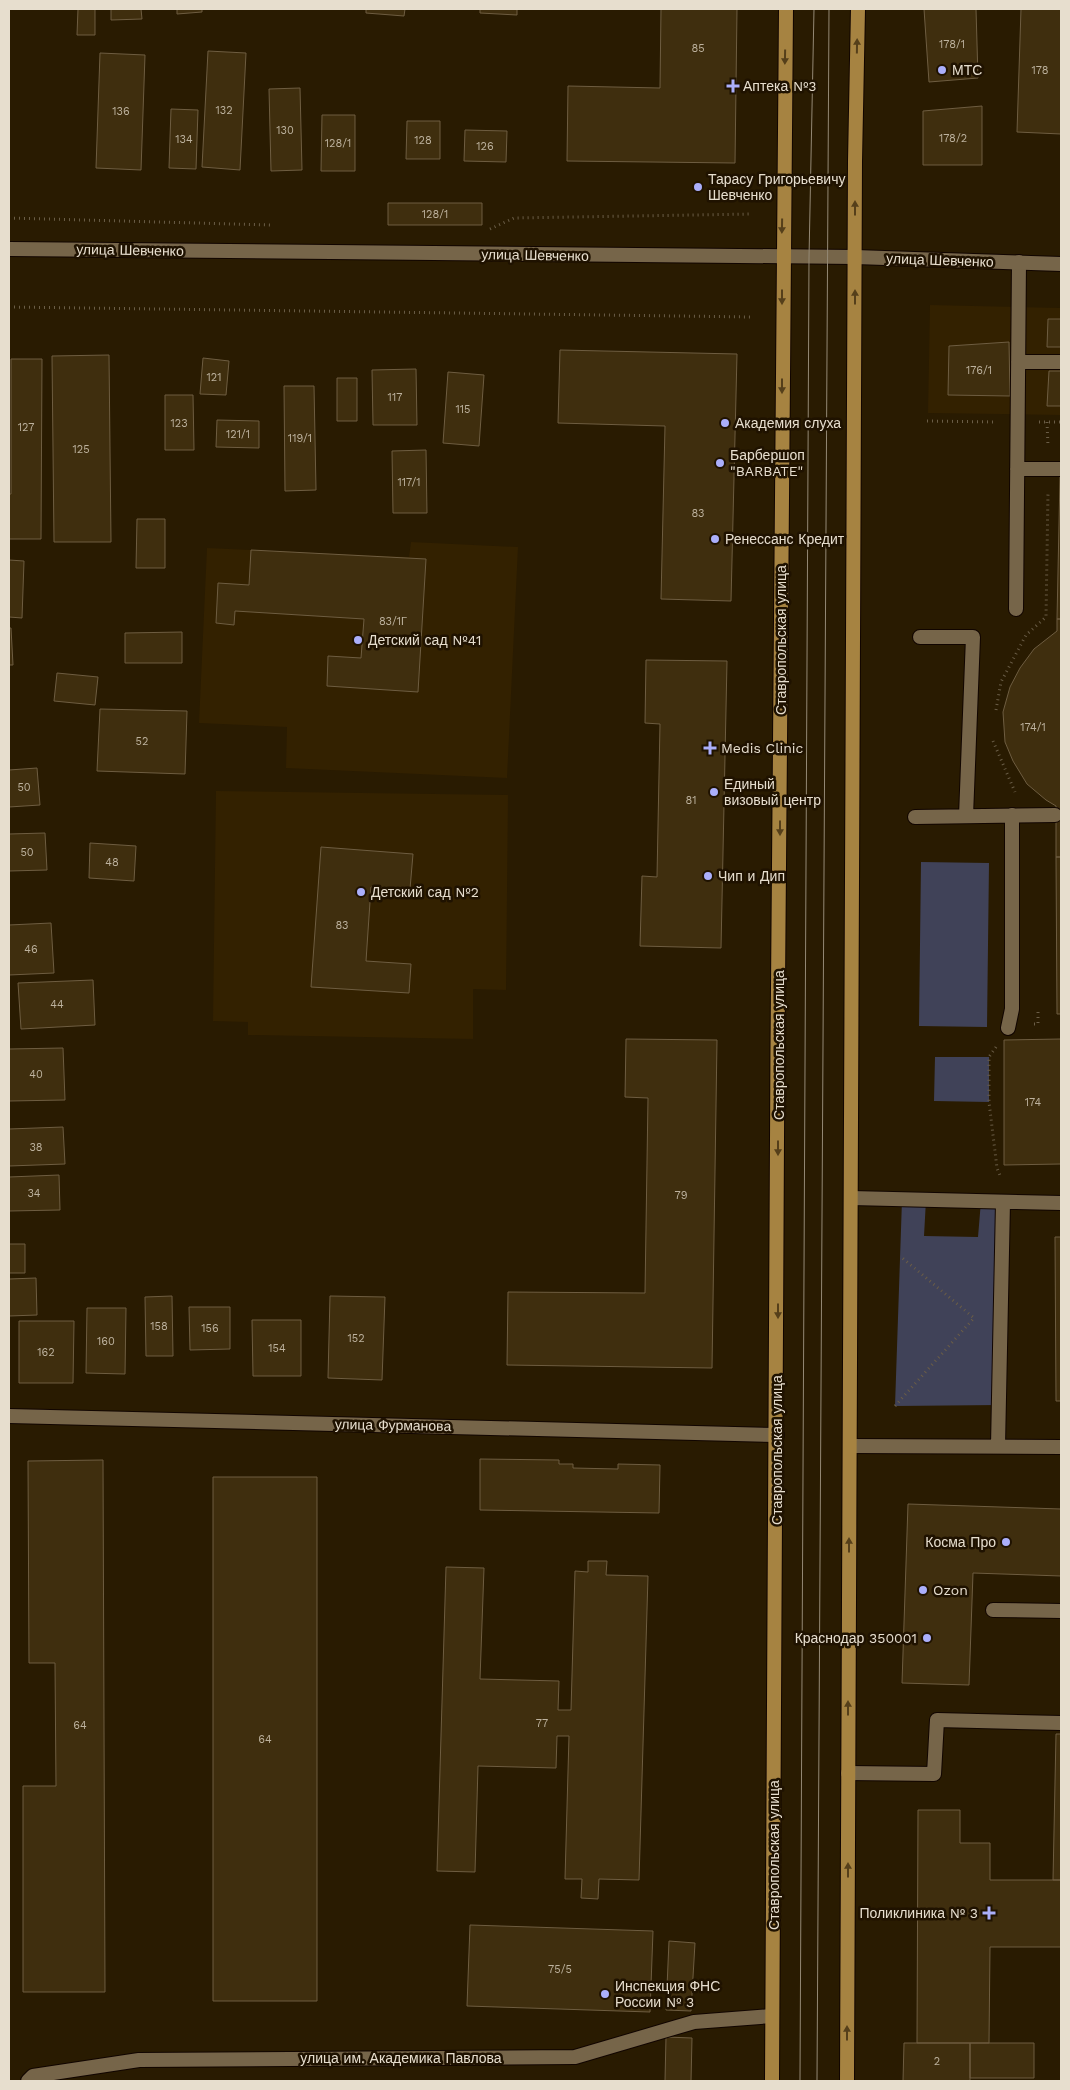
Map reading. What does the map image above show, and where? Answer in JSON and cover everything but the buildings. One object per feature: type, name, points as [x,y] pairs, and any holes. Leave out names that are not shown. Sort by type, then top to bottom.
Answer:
[{"type":"main road","name":"Ставропольская улица","points":[[772,2081],[782,258],[786,9]]},
{"type":"main road","points":[[847,2081],[855,257],[858,9]]},
{"type":"street","name":"улица Шевченко","points":[[9,249],[782,258],[855,257],[1061,264]]},
{"type":"street","points":[[1016,609],[1019,262]]},
{"type":"street","points":[[1018,362],[1061,362]]},
{"type":"street","points":[[1017,469],[1055,469]]},
{"type":"street","points":[[920,638],[973,637],[966,816]]},
{"type":"street","points":[[1008,1028],[1012,1009],[1012,815]]},
{"type":"street","points":[[915,817],[1055,815]]},
{"type":"street","points":[[851,1198],[1061,1203]]},
{"type":"street","points":[[998,1446],[1006,1202]]},
{"type":"street","name":"улица Фурманова","points":[[9,1416],[777,1435]]},
{"type":"street","points":[[850,1446],[1061,1447]]},
{"type":"street","points":[[993,1610],[1061,1611]]},
{"type":"street","points":[[848,1773],[934,1774],[937,1720],[1061,1723]]},
{"type":"street","name":"улица им. Академика Павлова","points":[[28,2081],[33,2076],[139,2060],[575,2057],[694,2022],[772,2016]]},
{"type":"path","points":[[486,231],[514,218],[752,214]]},
{"type":"path","points":[[9,218],[277,226]]},
{"type":"path","points":[[9,307],[752,318]]},
{"type":"path","points":[[994,717],[1001,682],[1026,635],[1046,617],[1055,469],[1047,422]]},
{"type":"path","points":[[991,734],[1015,794],[1034,815]]},
{"type":"path","points":[[1006,1202],[997,1168],[989,1102],[990,1057],[1008,1028],[1038,1024],[1037,1004]]},
{"type":"path","points":[[895,1406],[974,1318],[900,1256]]},
{"type":"shaded area","points":[[930,305],[1061,308],[1061,415],[928,413]]},
{"type":"shaded area","name":"Детский сад №41","points":[[411,542],[518,547],[507,778],[286,768],[287,727],[199,723],[207,548],[409,557]]},
{"type":"shaded area","name":"Детский сад №2","points":[[216,791],[508,795],[506,990],[473,989],[473,1039],[248,1035],[248,1022],[213,1021]]},
{"type":"shaded area","points":[[921,862],[989,863],[987,1027],[919,1026]]},
{"type":"shaded area","points":[[935,1057],[989,1057],[989,1102],[934,1101]]},
{"type":"shaded area","points":[[902,1200],[926,1200],[924,1236],[978,1237],[981,1201],[1003,1202],[1000,1405],[895,1406]]},
{"type":"tram line","points":[[800,2081],[809,258],[814,9]]},
{"type":"tram line","points":[[817,2081],[829,9]]},
{"type":"place","name":"МТС","points":[[942,70]]},
{"type":"place","name":"Аптека №3","points":[[733,86]]},
{"type":"place","name":"Тарасу Григорьевичу Шевченко","points":[[698,187]]},
{"type":"place","name":"Академия слуха","points":[[725,423]]},
{"type":"place","name":"Барбершоп \"BARBATE\"","points":[[720,463]]},
{"type":"place","name":"Ренессанс Кредит","points":[[715,539]]},
{"type":"place","name":"Детский сад №41","points":[[358,640]]},
{"type":"place","name":"Medis Clinic","points":[[710,748]]},
{"type":"place","name":"Единый визовый центр","points":[[714,792]]},
{"type":"place","name":"Чип и Дип","points":[[708,876]]},
{"type":"place","name":"Детский сад №2","points":[[361,892]]},
{"type":"place","name":"Косма Про","points":[[1006,1542]]},
{"type":"place","name":"Ozon","points":[[923,1590]]},
{"type":"place","name":"Краснодар 350001","points":[[927,1638]]},
{"type":"place","name":"Поликлиника № 3","points":[[989,1913]]},
{"type":"place","name":"Инспекция ФНС России № 3","points":[[605,1994]]}]
